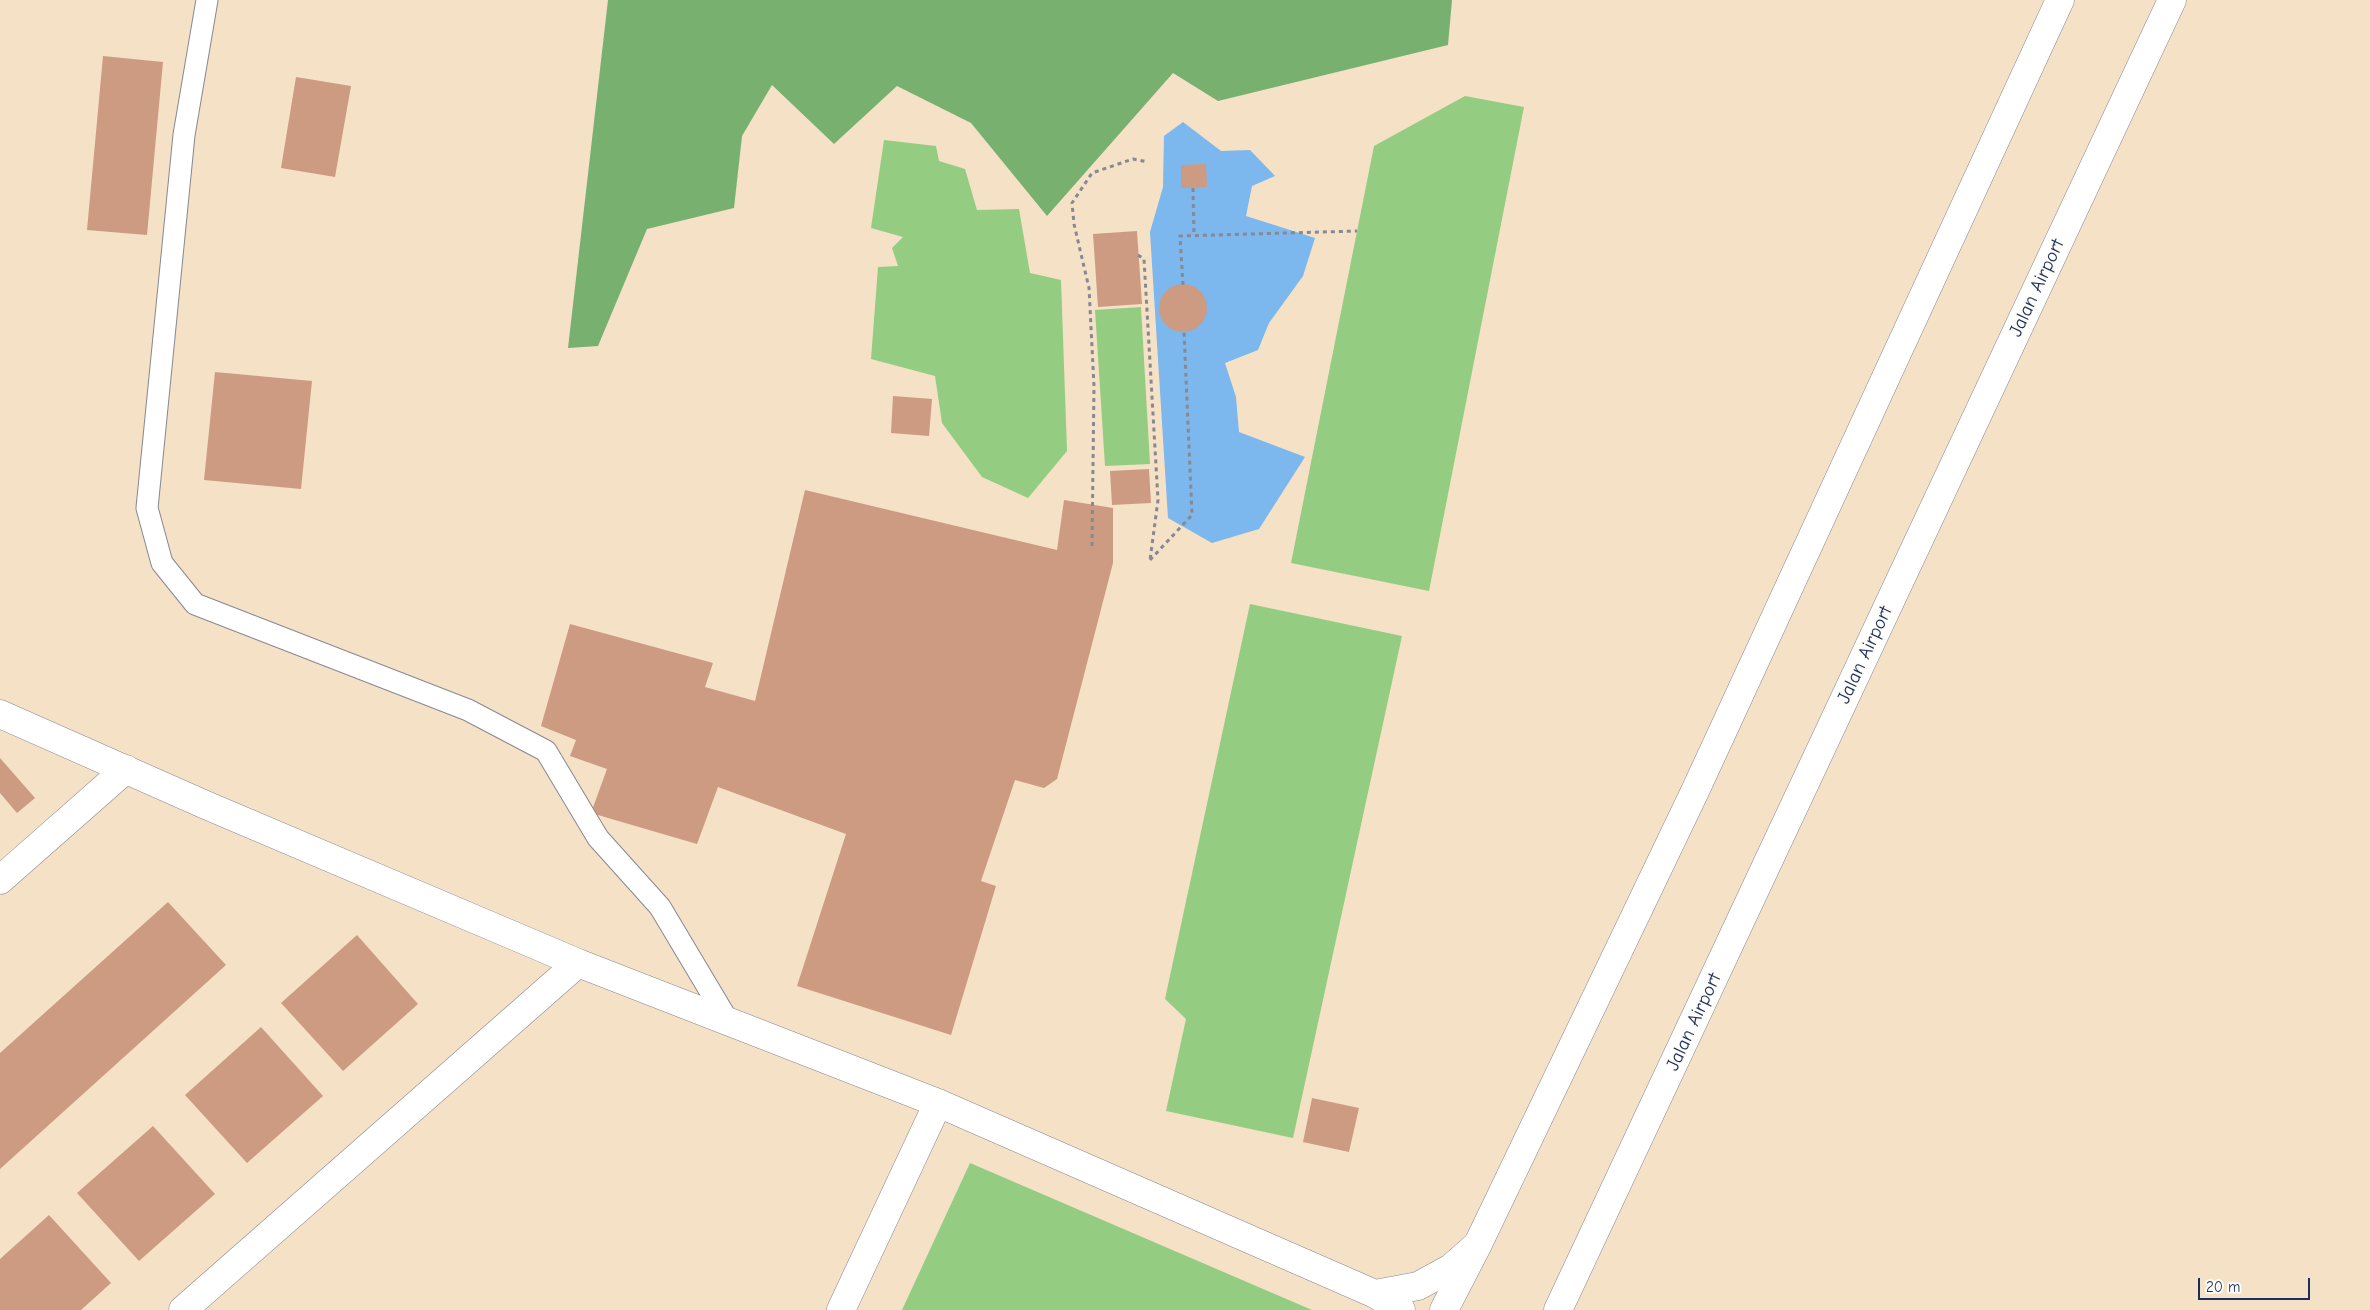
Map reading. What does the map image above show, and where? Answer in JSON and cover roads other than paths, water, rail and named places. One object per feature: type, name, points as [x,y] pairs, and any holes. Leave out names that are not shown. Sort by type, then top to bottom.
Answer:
[{"type":"main road","points":[[1444,1310],[1478,1244],[1696,789],[2060,0]]},
{"type":"main road","name":"Jalan Airport","points":[[1547,1310],[1564,1299],[2172,0]]},
{"type":"main road","points":[[0,714],[208,806],[578,963],[938,1103],[1375,1294],[1401,1310]]},
{"type":"main road","points":[[0,880],[126,769]]},
{"type":"main road","points":[[183,1310],[578,963]]},
{"type":"main road","points":[[841,1310],[938,1103]]},
{"type":"main road","points":[[1375,1294],[1418,1286],[1451,1268],[1478,1244]]},
{"type":"lane","points":[[208,0],[184,134],[146,508],[162,563],[195,604],[468,710],[546,751],[598,838],[660,908],[728,1021]]},
{"type":"water","points":[[1183,122],[1221,151],[1250,150],[1275,176],[1252,186],[1246,216],[1315,238],[1303,276],[1269,323],[1258,350],[1225,363],[1236,397],[1239,432],[1305,457],[1259,529],[1212,543],[1168,518],[1150,232],[1163,187],[1164,136]]}]
